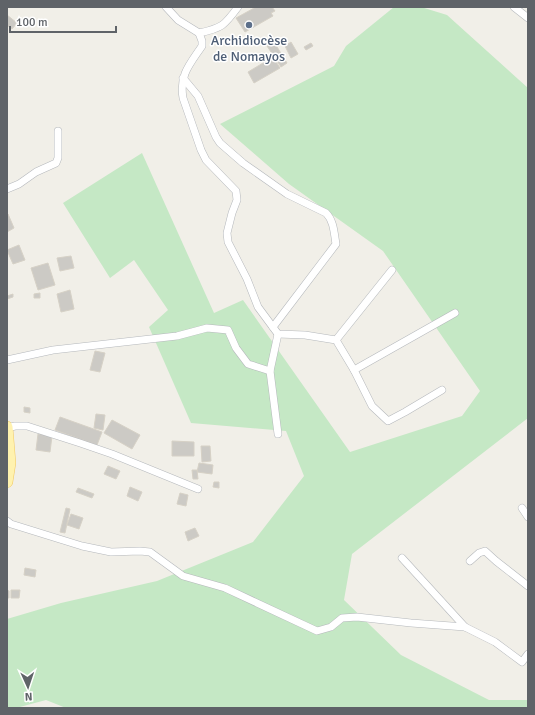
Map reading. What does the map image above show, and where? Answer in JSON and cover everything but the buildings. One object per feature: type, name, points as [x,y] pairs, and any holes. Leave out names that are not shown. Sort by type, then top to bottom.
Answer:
[{"type":"main road","points":[[7,428],[10,463],[7,482]]},
{"type":"street","points":[[166,7],[178,20],[199,33],[202,41],[202,46],[183,78],[183,98],[201,150],[206,160],[236,191],[237,200],[227,233],[228,242],[247,278],[258,307],[278,334],[270,371],[278,434]]},
{"type":"street","points":[[199,33],[220,28],[228,22],[238,7]]},
{"type":"street","points":[[514,7],[528,18]]},
{"type":"street","points":[[183,78],[198,96],[220,143],[243,163],[287,194],[326,213],[332,222],[336,244],[273,327]]},
{"type":"street","points":[[7,188],[19,184],[36,172],[56,163],[58,158],[58,131]]},
{"type":"street","points":[[336,340],[392,270]]},
{"type":"street","points":[[354,370],[455,313]]},
{"type":"street","points":[[7,360],[53,350],[177,336],[207,328],[228,330],[236,348],[248,364],[270,371]]},
{"type":"street","points":[[278,334],[304,335],[336,340]]},
{"type":"street","points":[[336,340],[354,370],[372,406],[388,421],[442,390]]},
{"type":"street","points":[[7,428],[27,426],[112,454],[198,489]]},
{"type":"street","points":[[522,508],[528,517]]},
{"type":"street","points":[[7,521],[11,524],[68,542],[111,552],[150,552],[183,576],[225,588],[317,631],[331,627],[342,618],[466,627]]},
{"type":"street","points":[[470,561],[479,553],[485,551],[528,586]]},
{"type":"street","points":[[402,558],[466,627],[495,642],[522,662],[528,654]]},
{"type":"green space","points":[[394,7],[421,7],[447,15],[528,88],[528,418],[352,554],[344,600],[401,655],[489,700],[528,700],[528,708],[66,708],[46,700],[16,708],[7,708],[7,619],[61,603],[157,581],[253,542],[304,476],[286,431],[191,423],[149,327],[168,310],[134,260],[110,278],[63,203],[142,153],[214,313],[243,300],[350,452],[462,416],[480,391],[383,251],[289,184],[220,124],[334,66],[346,46]]},
{"type":"place","name":"Archidiocèse de Nomayos","points":[[249,25]]}]
